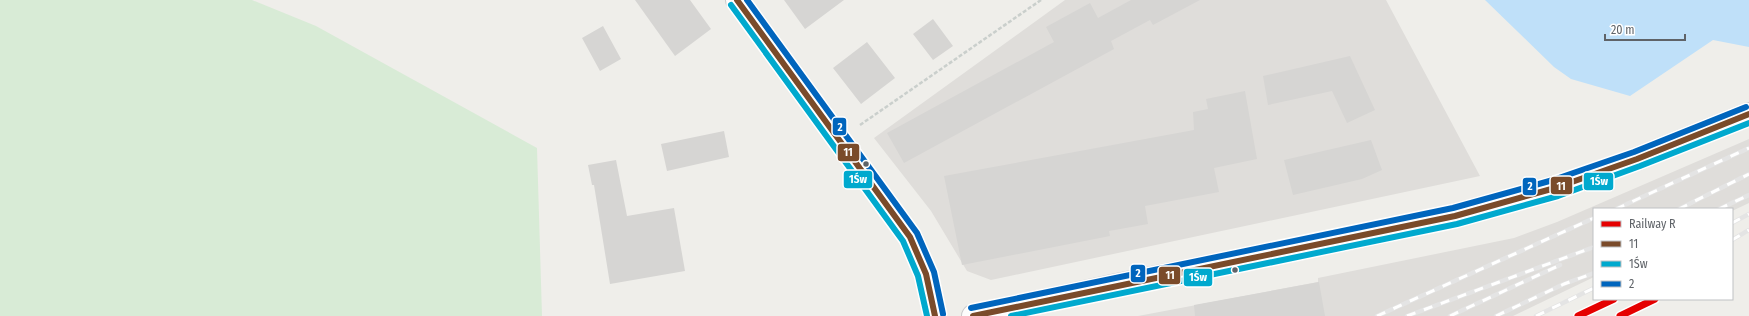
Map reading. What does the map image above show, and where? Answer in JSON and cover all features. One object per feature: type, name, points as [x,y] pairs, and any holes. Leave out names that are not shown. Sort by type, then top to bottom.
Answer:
[{"type":"main road","points":[[737,0],[910,237],[926,274],[935,316]]},
{"type":"main road","points":[[973,316],[1455,216],[1555,188],[1637,159],[1749,114]]},
{"type":"path","points":[[854,129],[1041,0]]},
{"type":"shaded area","points":[[1065,0],[1386,0],[1480,176],[991,280],[967,271],[931,211],[874,138]]},
{"type":"shaded area","points":[[1749,139],[1749,203],[1733,211],[1733,208],[1593,208],[1593,277],[1513,316],[1138,316],[1318,282],[1318,278],[1514,238],[1557,222]]},
{"type":"green space","points":[[0,0],[252,0],[316,26],[537,148],[542,316],[0,316]]},
{"type":"water","points":[[1485,0],[1749,0],[1749,47],[1713,40],[1630,96],[1571,79],[1554,67]]},
{"type":"building","points":[[635,0],[690,0],[711,29],[675,56]]},
{"type":"building","points":[[784,0],[844,0],[805,29]]},
{"type":"building","points":[[1131,0],[1200,0],[1153,25],[1150,20],[1111,41],[1114,49],[904,163],[887,133],[1054,42],[1046,27],[1090,3],[1098,18]]},
{"type":"building","points":[[933,19],[953,46],[933,60],[913,34]]},
{"type":"building","points":[[603,26],[621,59],[600,71],[582,38]]},
{"type":"building","points":[[867,42],[895,78],[861,104],[833,68]]},
{"type":"building","points":[[1350,56],[1375,110],[1347,123],[1332,91],[1268,105],[1263,76]]},
{"type":"building","points":[[1245,91],[1257,159],[1214,168],[1219,192],[1145,206],[1148,224],[1109,231],[1110,236],[962,265],[944,176],[1194,130],[1193,112],[1208,109],[1206,99]]},
{"type":"building","points":[[724,131],[729,157],[667,171],[661,144]]},
{"type":"building","points":[[1371,140],[1382,170],[1362,179],[1293,195],[1284,160]]},
{"type":"building","points":[[616,160],[627,216],[674,208],[685,271],[610,284],[594,185],[592,185],[588,165]]},
{"type":"building","points":[[1319,282],[1325,316],[1195,316],[1194,305]]},
{"type":"railway","points":[[1618,208],[1749,148]]},
{"type":"railway","points":[[1681,208],[1749,174]]},
{"type":"railway","points":[[1721,208],[1749,195]]},
{"type":"railway","points":[[1733,222],[1749,214]]},
{"type":"railway","points":[[1377,316],[1593,218]]},
{"type":"railway","points":[[1733,239],[1749,230]]},
{"type":"railway","points":[[1407,316],[1593,247]]},
{"type":"railway","points":[[1450,316],[1560,265]]},
{"type":"railway","points":[[1496,316],[1564,284],[1593,273]]},
{"type":"railway","points":[[1536,316],[1593,288]]},
{"type":"rail line","name":"R","points":[[1578,316],[1612,300]]},
{"type":"rail line","name":"R","points":[[1620,316],[1653,300]]},
{"type":"transit line","name":"11","points":[[737,0],[910,237],[926,274],[935,316]]},
{"type":"transit line","name":"2","points":[[747,0],[917,233],[934,272],[943,314]]},
{"type":"transit line","name":"1Św","points":[[731,5],[903,241],[918,276],[927,316]]},
{"type":"transit line","name":"2","points":[[971,308],[1453,208],[1553,180],[1634,152],[1746,107]]},
{"type":"transit line","name":"11","points":[[973,316],[1455,216],[1555,188],[1637,159],[1749,114]]},
{"type":"transit line","name":"1Św","points":[[1011,316],[1457,224],[1558,196],[1640,166],[1749,123]]}]
